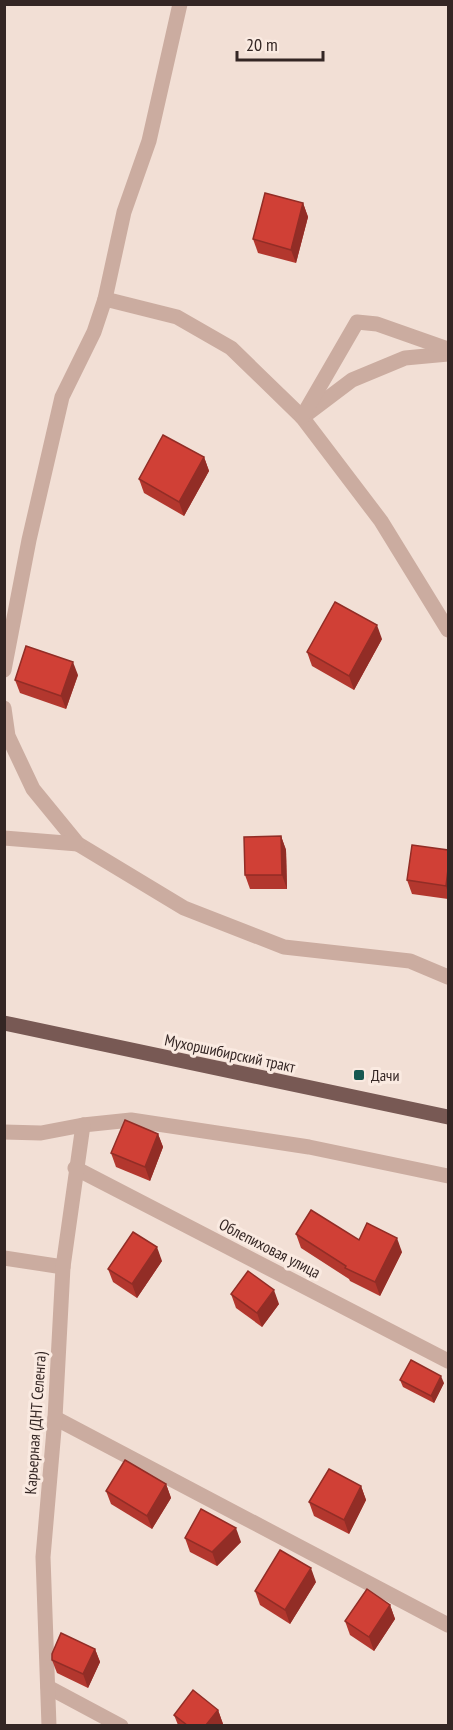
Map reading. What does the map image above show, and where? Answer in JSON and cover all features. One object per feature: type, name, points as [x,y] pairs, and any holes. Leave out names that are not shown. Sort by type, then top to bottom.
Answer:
[{"type":"main road","name":"Мухоршибирский тракт","points":[[4,1023],[448,1117]]},
{"type":"street","points":[[4,670],[29,540],[62,397],[94,332],[105,298],[124,212],[149,141],[180,4]]},
{"type":"street","points":[[105,298],[177,317],[231,348],[302,417],[381,521],[448,630]]},
{"type":"street","points":[[302,417],[357,322],[377,324],[448,349]]},
{"type":"street","points":[[302,417],[352,380],[405,358],[448,354]]},
{"type":"street","points":[[4,708],[8,736],[33,789],[78,844],[184,908],[284,947],[410,961],[448,977]]},
{"type":"street","points":[[4,838],[78,844]]},
{"type":"street","points":[[4,1132],[41,1133],[83,1125],[131,1120],[309,1147],[448,1176]]},
{"type":"street","name":"Карьерная (ДНТ Селенга)","points":[[49,1725],[43,1557],[55,1418],[63,1267],[75,1168],[83,1125]]},
{"type":"street","name":"Облепиховая улица","points":[[75,1168],[448,1361]]},
{"type":"street","points":[[4,1258],[63,1267]]},
{"type":"street","points":[[55,1418],[448,1625]]},
{"type":"street","points":[[48,1687],[121,1725]]},
{"type":"building","points":[[265,193],[303,203],[291,250],[253,239]]},
{"type":"building","points":[[163,435],[204,457],[179,502],[139,479]]},
{"type":"building","points":[[335,602],[377,625],[349,676],[307,652]]},
{"type":"building","points":[[26,646],[73,662],[61,696],[15,680]]},
{"type":"building","points":[[281,836],[282,875],[245,875],[244,837]]},
{"type":"building","points":[[412,845],[448,850],[446,886],[407,880]]},
{"type":"building","points":[[125,1120],[158,1134],[145,1167],[111,1153]]},
{"type":"building","points":[[311,1210],[359,1240],[367,1223],[397,1238],[375,1282],[345,1268],[346,1266],[296,1234]]},
{"type":"building","points":[[133,1232],[157,1247],[132,1284],[108,1269]]},
{"type":"building","points":[[248,1271],[274,1290],[257,1313],[231,1294]]},
{"type":"building","points":[[411,1360],[441,1376],[431,1396],[400,1380]]},
{"type":"building","points":[[125,1460],[166,1484],[147,1516],[106,1491]]},
{"type":"building","points":[[329,1469],[361,1486],[344,1520],[309,1502]]},
{"type":"building","points":[[201,1509],[236,1528],[212,1552],[185,1538]]},
{"type":"building","points":[[280,1550],[311,1568],[285,1610],[255,1591]]},
{"type":"building","points":[[367,1589],[390,1605],[369,1637],[345,1621]]},
{"type":"building","points":[[61,1633],[95,1649],[83,1674],[52,1660],[52,1654]]},
{"type":"building","points":[[193,1690],[218,1710],[206,1725],[187,1725],[174,1715]]},
{"type":"place","name":"Дачи","points":[[359,1075]]}]
